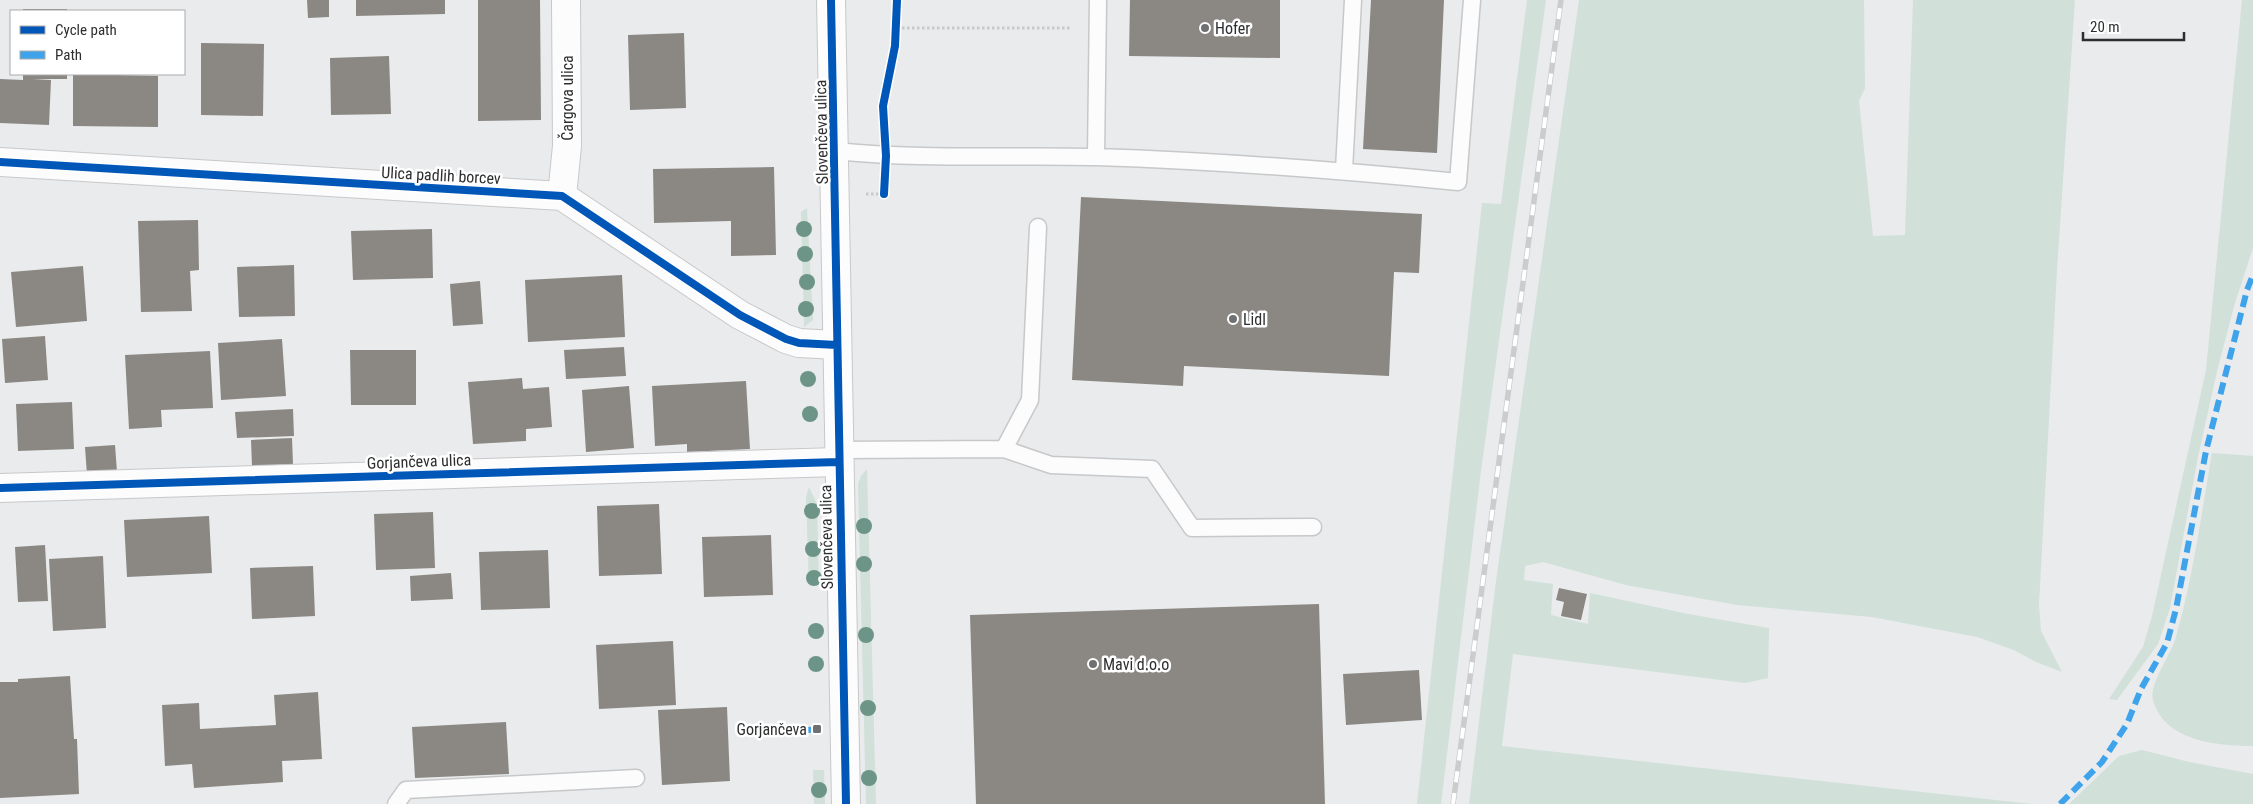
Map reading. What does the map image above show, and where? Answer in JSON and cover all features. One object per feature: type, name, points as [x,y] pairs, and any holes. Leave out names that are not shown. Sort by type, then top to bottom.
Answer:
[{"type":"street","name":"Čargova ulica","points":[[562,196],[567,146],[566,0]]},
{"type":"street","name":"Slovenčeva ulica","points":[[831,0],[835,151],[838,456],[846,804]]},
{"type":"street","name":"Ulica padlih borcev","points":[[0,162],[562,196]]},
{"type":"street","points":[[562,196],[740,315],[786,339],[799,343],[837,344]]},
{"type":"street","name":"Gorjančeva ulica","points":[[0,488],[838,456]]},
{"type":"lane","points":[[1096,158],[1098,0]]},
{"type":"lane","points":[[1344,170],[1353,0]]},
{"type":"lane","points":[[835,151],[886,156],[1096,158],[1302,167],[1458,182],[1472,0]]},
{"type":"lane","points":[[1004,449],[1030,400],[1038,227]]},
{"type":"lane","points":[[838,456],[1004,449],[1052,465],[1152,469],[1192,528],[1313,528]]},
{"type":"lane","points":[[396,804],[406,790],[636,778]]},
{"type":"path","points":[[897,28],[1098,28]]},
{"type":"shaded area","points":[[1527,0],[1546,0],[1481,471],[1441,804],[1417,804],[1482,203],[1501,204]]},
{"type":"shaded area","points":[[1579,0],[1864,0],[1865,88],[1859,101],[1873,236],[1905,235],[1913,0],[2075,0],[2057,270],[2039,605],[2041,631],[2062,672],[2036,662],[2014,650],[1977,637],[1872,617],[1737,605],[1626,585],[1543,562],[1525,566],[1524,580],[1553,584],[1551,615],[1588,624],[1590,593],[1688,614],[1769,628],[1768,678],[1745,683],[1513,654],[1502,746],[2032,804],[1469,804],[1496,581]]},
{"type":"shaded area","points":[[2242,0],[2253,0],[2253,248],[2235,303],[2217,371],[2198,457],[2170,608],[2158,644],[2117,700],[2109,699],[2143,647],[2152,616],[2206,370]]},
{"type":"shaded area","points":[[807,208],[813,320],[804,327],[801,212]]},
{"type":"shaded area","points":[[2212,453],[2253,456],[2253,746],[2224,745],[2180,733],[2159,714],[2153,700],[2154,686],[2175,640],[2187,594]]},
{"type":"shaded area","points":[[867,469],[876,804],[866,804],[858,484],[861,476]]},
{"type":"shaded area","points":[[809,487],[817,504],[819,584],[809,585],[806,497]]},
{"type":"shaded area","points":[[2142,750],[2189,762],[2253,774],[2253,804],[2069,804],[2119,756]]},
{"type":"shaded area","points":[[813,770],[824,770],[825,804],[814,804]]},
{"type":"building","points":[[307,0],[329,0],[329,17],[308,18]]},
{"type":"building","points":[[356,0],[445,0],[445,14],[356,16]]},
{"type":"building","points":[[478,0],[540,0],[541,120],[478,121]]},
{"type":"building","name":"Hofer","points":[[1130,0],[1280,0],[1280,58],[1129,56]]},
{"type":"building","points":[[1371,0],[1444,0],[1437,153],[1363,149]]},
{"type":"building","points":[[23,9],[67,9],[67,10]]},
{"type":"building","points":[[684,33],[686,108],[630,110],[628,35]]},
{"type":"building","points":[[201,43],[264,44],[263,116],[201,115]]},
{"type":"building","points":[[389,56],[391,114],[331,115],[330,58]]},
{"type":"building","points":[[23,75],[67,75],[67,79],[33,79],[51,80],[49,125],[0,123],[0,79],[23,80]]},
{"type":"building","points":[[73,75],[158,76],[158,127],[73,126]]},
{"type":"building","points":[[774,167],[776,255],[731,256],[731,221],[654,223],[653,169]]},
{"type":"building","name":"Lidl","points":[[1081,197],[1422,214],[1419,273],[1394,272],[1389,376],[1184,366],[1183,386],[1072,380]]},
{"type":"building","points":[[198,220],[199,270],[190,271],[192,311],[141,312],[138,221]]},
{"type":"building","points":[[432,229],[433,278],[353,280],[351,231]]},
{"type":"building","points":[[294,265],[295,316],[239,317],[237,267]]},
{"type":"building","points":[[83,266],[87,321],[16,327],[11,272]]},
{"type":"building","points":[[622,275],[625,337],[528,342],[525,280]]},
{"type":"building","points":[[480,281],[483,324],[453,326],[450,284]]},
{"type":"building","points":[[45,336],[48,380],[5,383],[2,339]]},
{"type":"building","points":[[282,339],[286,396],[221,400],[218,343]]},
{"type":"building","points":[[624,347],[626,376],[566,379],[564,350]]},
{"type":"building","points":[[350,350],[416,350],[416,405],[351,405]]},
{"type":"building","points":[[210,351],[213,408],[161,410],[162,427],[129,429],[125,355]]},
{"type":"building","points":[[522,378],[523,389],[549,387],[552,427],[526,429],[526,441],[473,444],[468,382]]},
{"type":"building","points":[[746,381],[750,449],[687,452],[687,444],[655,446],[652,386]]},
{"type":"building","points":[[629,386],[634,448],[586,452],[582,390]]},
{"type":"building","points":[[72,402],[74,449],[18,451],[16,404]]},
{"type":"building","points":[[293,409],[294,436],[237,438],[235,412]]},
{"type":"building","points":[[292,438],[293,464],[252,466],[251,440]]},
{"type":"building","points":[[115,445],[117,472],[87,475],[85,447]]},
{"type":"building","points":[[659,504],[662,574],[599,576],[597,506]]},
{"type":"building","points":[[433,512],[435,568],[376,570],[374,514]]},
{"type":"building","points":[[209,516],[212,573],[127,577],[124,520]]},
{"type":"building","points":[[771,535],[773,595],[704,597],[702,537]]},
{"type":"building","points":[[45,545],[48,601],[18,602],[15,547]]},
{"type":"building","points":[[548,550],[550,608],[481,610],[479,552]]},
{"type":"building","points":[[103,556],[106,628],[53,631],[49,559]]},
{"type":"building","points":[[313,566],[315,616],[252,619],[250,568]]},
{"type":"building","points":[[451,573],[453,599],[411,601],[410,576]]},
{"type":"building","points":[[1559,588],[1587,594],[1581,620],[1561,616],[1564,602],[1556,600]]},
{"type":"building","points":[[1319,604],[1325,804],[976,804],[970,615]]},
{"type":"building","points":[[673,641],[676,705],[599,709],[596,645]]},
{"type":"building","points":[[1419,670],[1422,720],[1346,725],[1343,674]]},
{"type":"building","points":[[70,676],[74,739],[77,739],[79,794],[0,798],[0,682],[18,682],[18,679]]},
{"type":"building","points":[[318,692],[322,759],[282,761],[283,782],[194,788],[192,764],[165,766],[162,705],[199,703],[200,729],[276,725],[274,695]]},
{"type":"building","points":[[727,707],[730,781],[662,785],[658,710]]},
{"type":"building","points":[[506,722],[509,774],[415,778],[412,727]]},
{"type":"railway","points":[[1453,804],[1561,0]]},
{"type":"marked path","points":[[2060,804],[2102,762],[2127,724],[2141,689],[2167,643],[2176,609],[2206,451],[2247,290],[2253,275]]},
{"type":"marked path","points":[[808,730],[823,729]]},
{"type":"cycle path","points":[[831,0],[846,804]]},
{"type":"cycle path","points":[[884,194],[886,156],[883,106],[895,46],[897,0]]},
{"type":"cycle path","points":[[0,162],[562,196],[740,315],[786,339],[799,343],[837,345]]},
{"type":"cycle path","points":[[0,488],[838,462]]},
{"type":"place","name":"Hofer","points":[[1205,28]]},
{"type":"place","name":"Lidl","points":[[1233,319]]},
{"type":"place","name":"Mavi d.o.o","points":[[1093,664]]},
{"type":"place","name":"Gorjančeva","points":[[817,729]]}]
